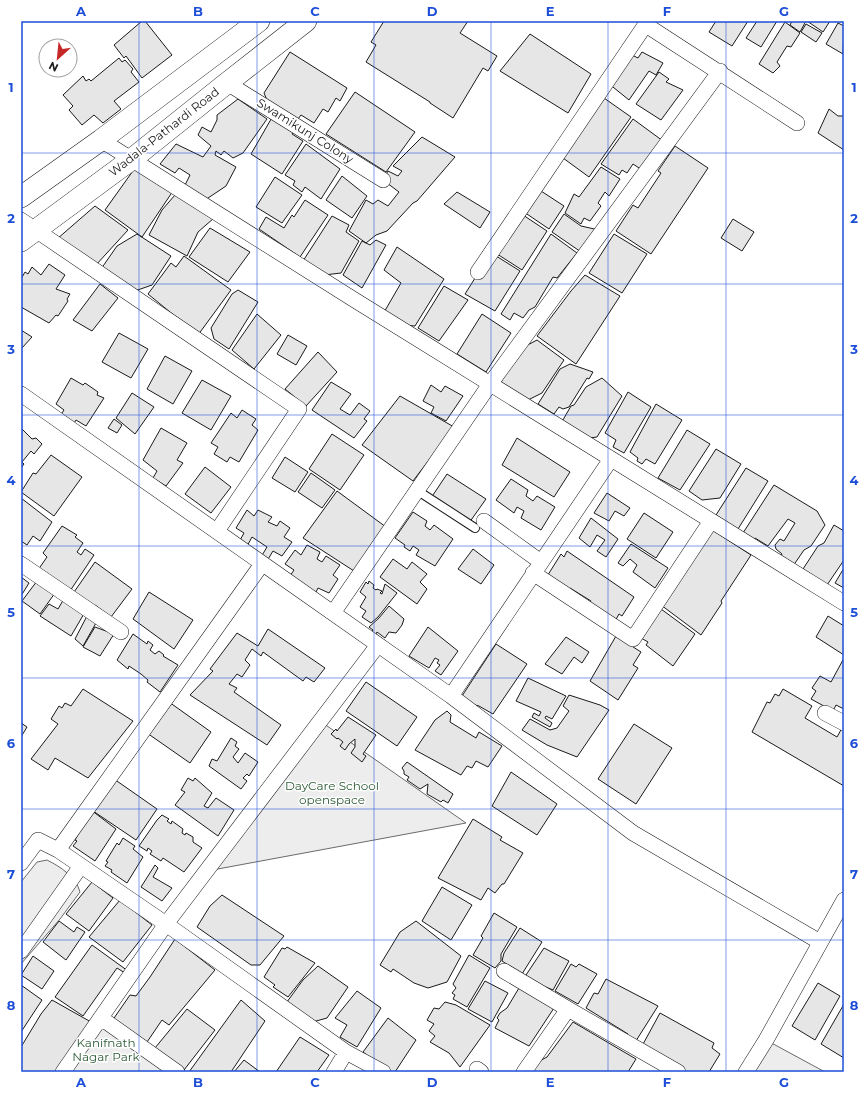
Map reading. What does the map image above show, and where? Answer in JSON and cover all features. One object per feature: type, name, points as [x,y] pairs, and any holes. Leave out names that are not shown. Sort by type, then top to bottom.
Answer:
[{"type":"main road","points":[[21,197],[101,140],[259,21]]},
{"type":"main road","name":"Wadala-Pathardi Road","points":[[26,231],[132,159],[226,82],[306,21]]},
{"type":"street","points":[[478,272],[647,23],[797,123]]},
{"type":"street","points":[[333,613],[490,384],[720,72]]},
{"type":"street","name":"Swamikunj Colony","points":[[226,82],[383,180]]},
{"type":"street","points":[[101,140],[353,299],[844,603]]},
{"type":"street","points":[[26,231],[299,409],[217,531]]},
{"type":"street","points":[[21,394],[451,696],[632,833],[820,942]]},
{"type":"street","points":[[451,696],[611,459]]},
{"type":"street","points":[[479,525],[633,639],[711,521]]},
{"type":"street","points":[[21,564],[121,632]]},
{"type":"street","points":[[58,850],[262,564]]},
{"type":"street","points":[[62,1072],[166,924],[378,645]]},
{"type":"street","points":[[825,713],[844,724]]},
{"type":"street","points":[[21,863],[38,840],[58,850],[166,924],[346,1052],[383,1072]]},
{"type":"street","points":[[21,950],[81,866]]},
{"type":"street","points":[[746,1072],[770,1033],[844,900]]},
{"type":"street","points":[[504,971],[568,1010],[678,1072]]},
{"type":"street","points":[[524,1072],[568,1010]]},
{"type":"street","points":[[101,1018],[177,1072]]},
{"type":"street","points":[[334,1072],[346,1052]]},
{"type":"lane","points":[[418,491],[479,525]]},
{"type":"green space","name":"DayCare School openspace","points":[[320,721],[466,823],[207,871]]},
{"type":"green space","points":[[47,860],[67,873],[75,882],[80,892],[60,919],[21,964],[21,882],[37,862]]},
{"type":"green space","name":"Kanifnath Nagar Park","points":[[101,1018],[177,1072],[63,1072]]},
{"type":"green space","points":[[766,1040],[825,1072],[746,1072]]},
{"type":"building","points":[[142,21],[145,21],[172,55],[142,78],[126,56],[124,58],[114,45]]},
{"type":"building","points":[[384,21],[468,21],[460,33],[497,56],[488,71],[483,68],[453,118],[366,62],[376,45],[371,42]]},
{"type":"building","points":[[716,21],[748,21],[732,46],[709,32]]},
{"type":"building","points":[[757,21],[777,21],[761,47],[746,38]]},
{"type":"building","points":[[792,21],[806,21],[800,32],[790,25]]},
{"type":"building","points":[[807,21],[830,21],[823,32]]},
{"type":"building","points":[[785,22],[800,33],[791,47],[787,46],[777,62],[780,66],[773,73],[759,64]]},
{"type":"building","points":[[838,23],[844,26],[843,54],[826,44]]},
{"type":"building","points":[[806,24],[822,33],[816,42],[801,32]]},
{"type":"building","points":[[530,34],[591,74],[568,113],[500,71]]},
{"type":"building","points":[[290,52],[347,88],[340,101],[336,98],[328,112],[323,109],[314,123],[301,115],[295,123],[269,105],[264,93]]},
{"type":"building","points":[[642,52],[663,63],[656,75],[649,71],[629,100],[608,83],[628,53],[638,58]]},
{"type":"building","points":[[119,58],[122,62],[125,60],[133,69],[131,72],[139,82],[114,101],[121,109],[103,123],[94,115],[82,125],[69,110],[73,106],[63,95],[83,76],[86,81],[89,79],[91,81]]},
{"type":"building","points":[[659,72],[669,79],[666,82],[683,90],[661,120],[636,104]]},
{"type":"building","points":[[355,92],[415,132],[386,172],[326,134]]},
{"type":"building","points":[[604,98],[631,117],[589,177],[563,158]]},
{"type":"building","points":[[238,99],[267,119],[243,153],[233,158],[224,151],[221,155],[216,151],[215,155],[236,167],[226,186],[202,202],[183,189],[190,175],[179,168],[175,173],[160,164],[176,144],[203,157],[211,146],[198,135],[202,127],[211,132],[217,120],[217,115]]},
{"type":"building","points":[[829,109],[838,116],[844,116],[844,150],[818,133]]},
{"type":"building","points":[[274,114],[296,128],[292,134],[303,141],[282,174],[251,154]]},
{"type":"building","points":[[633,119],[663,141],[642,170],[633,164],[627,173],[622,170],[619,175],[601,164]]},
{"type":"building","points":[[422,137],[455,157],[417,201],[413,203],[387,231],[376,235],[366,243],[349,231],[366,200],[373,204],[378,200],[388,206],[399,192],[383,180],[388,171],[398,176],[402,171],[393,166]]},
{"type":"building","points":[[306,144],[340,169],[321,199],[305,187],[302,192],[293,185],[295,181],[285,175]]},
{"type":"building","points":[[675,146],[708,168],[651,254],[616,231],[633,205],[638,208],[661,173],[658,171]]},
{"type":"building","points":[[601,167],[620,179],[609,196],[605,192],[598,203],[601,206],[590,221],[584,218],[581,224],[565,213],[574,194],[579,197]]},
{"type":"building","points":[[135,168],[173,191],[142,237],[105,210]]},
{"type":"building","points":[[342,176],[367,196],[352,218],[326,200]]},
{"type":"building","points":[[275,177],[302,195],[282,223],[256,207]]},
{"type":"building","points":[[541,191],[564,206],[549,229],[524,212]]},
{"type":"building","points":[[457,192],[490,212],[480,228],[444,204]]},
{"type":"building","points":[[175,195],[214,218],[198,232],[187,256],[149,235],[162,210]]},
{"type":"building","points":[[305,200],[328,215],[300,257],[259,229],[266,217],[284,228],[292,215],[294,217]]},
{"type":"building","points":[[95,206],[128,230],[95,266],[57,239]]},
{"type":"building","points":[[564,214],[581,226],[599,230],[584,254],[552,232]]},
{"type":"building","points":[[523,215],[547,231],[522,270],[494,252]]},
{"type":"building","points":[[332,216],[349,225],[346,232],[359,241],[341,273],[324,275],[303,261]]},
{"type":"building","points":[[733,219],[754,232],[742,251],[721,238]]},
{"type":"building","points":[[210,228],[250,252],[228,282],[189,257]]},
{"type":"building","points":[[137,234],[171,256],[152,285],[132,292],[101,269],[117,246]]},
{"type":"building","points":[[551,234],[577,253],[557,278],[553,277],[535,307],[529,310],[523,318],[514,313],[510,320],[501,314]]},
{"type":"building","points":[[614,234],[647,254],[622,293],[589,273]]},
{"type":"building","points":[[376,240],[386,245],[362,288],[343,275],[362,241],[370,245]]},
{"type":"building","points":[[397,247],[444,279],[415,326],[400,325],[383,314],[401,283],[384,270]]},
{"type":"building","points":[[493,254],[520,271],[495,311],[465,294]]},
{"type":"building","points":[[184,256],[231,290],[198,335],[148,294],[171,263],[176,267]]},
{"type":"building","points":[[49,264],[65,275],[56,289],[70,294],[67,299],[68,301],[58,316],[56,315],[49,323],[21,307],[21,279],[25,272],[28,274],[32,267],[41,275]]},
{"type":"building","points":[[585,275],[620,296],[576,364],[537,336]]},
{"type":"building","points":[[100,284],[118,298],[92,331],[73,320]]},
{"type":"building","points":[[444,286],[468,300],[439,341],[418,328]]},
{"type":"building","points":[[238,290],[258,302],[229,349],[214,339],[211,328],[232,294]]},
{"type":"building","points":[[257,314],[281,335],[254,369],[232,350]]},
{"type":"building","points":[[482,314],[511,333],[486,372],[457,354]]},
{"type":"building","points":[[21,330],[32,337],[21,349]]},
{"type":"building","points":[[119,333],[148,349],[131,378],[102,362]]},
{"type":"building","points":[[288,335],[307,346],[296,365],[277,354]]},
{"type":"building","points":[[537,340],[564,360],[542,393],[524,402],[499,385],[522,348]]},
{"type":"building","points":[[318,352],[337,372],[306,406],[285,389]]},
{"type":"building","points":[[165,356],[192,371],[173,404],[147,389]]},
{"type":"building","points":[[570,364],[593,372],[589,379],[587,378],[569,407],[563,409],[559,407],[554,414],[538,404],[560,369]]},
{"type":"building","points":[[71,378],[83,385],[85,383],[98,392],[97,395],[104,398],[86,426],[76,420],[73,425],[60,416],[64,410],[56,404]]},
{"type":"building","points":[[602,378],[622,396],[597,437],[583,439],[560,425],[571,406],[574,405],[586,387]]},
{"type":"building","points":[[202,380],[231,396],[211,430],[182,413]]},
{"type":"building","points":[[331,382],[351,394],[340,409],[350,415],[359,403],[370,411],[364,419],[367,421],[354,438],[312,410]]},
{"type":"building","points":[[431,385],[441,392],[445,386],[463,396],[446,421],[431,413],[434,407],[423,401]]},
{"type":"building","points":[[628,392],[651,407],[624,453],[613,447],[616,440],[605,433]]},
{"type":"building","points":[[132,393],[154,407],[135,434],[116,418]]},
{"type":"building","points":[[400,396],[454,427],[413,481],[362,445]]},
{"type":"building","points":[[656,404],[682,420],[655,464],[646,459],[642,464],[637,461],[638,458],[630,452]]},
{"type":"building","points":[[242,410],[256,419],[252,425],[258,430],[239,462],[230,457],[227,462],[214,454],[218,447],[211,443],[231,413],[237,418]]},
{"type":"building","points":[[114,419],[122,425],[117,433],[108,428]]},
{"type":"building","points":[[21,428],[32,439],[36,438],[42,444],[34,454],[31,451],[22,462],[24,464],[21,468]]},
{"type":"building","points":[[161,428],[187,443],[177,460],[183,463],[166,486],[153,478],[157,471],[143,460]]},
{"type":"building","points":[[687,430],[710,444],[680,490],[658,478]]},
{"type":"building","points":[[332,434],[364,455],[340,490],[309,469]]},
{"type":"building","points":[[517,438],[570,472],[554,497],[502,465]]},
{"type":"building","points":[[716,449],[741,464],[720,498],[702,500],[689,491]]},
{"type":"building","points":[[51,455],[82,477],[54,516],[21,492],[33,473],[36,474]]},
{"type":"building","points":[[285,457],[308,472],[295,492],[272,478]]},
{"type":"building","points":[[205,467],[231,487],[211,513],[185,494]]},
{"type":"building","points":[[746,468],[768,481],[738,529],[716,515]]},
{"type":"building","points":[[311,473],[335,490],[322,508],[298,492]]},
{"type":"building","points":[[447,474],[486,499],[469,523],[431,498]]},
{"type":"building","points":[[511,479],[528,490],[526,496],[533,501],[537,496],[555,507],[541,530],[521,518],[524,511],[517,507],[514,513],[496,500]]},
{"type":"building","points":[[774,485],[817,511],[825,525],[811,546],[804,550],[793,566],[781,556],[782,554],[776,549],[775,545],[780,539],[784,541],[795,523],[788,519],[768,546],[743,533]]},
{"type":"building","points":[[337,491],[386,527],[354,571],[303,538]]},
{"type":"building","points":[[607,493],[630,508],[624,516],[615,511],[609,521],[594,513]]},
{"type":"building","points":[[21,498],[52,522],[40,541],[33,536],[27,545],[21,541]]},
{"type":"building","points":[[247,510],[254,516],[258,510],[272,517],[268,522],[277,526],[280,521],[290,528],[284,537],[292,542],[282,556],[273,551],[267,561],[261,557],[267,547],[252,537],[246,548],[239,542],[244,533],[236,528]]},
{"type":"building","points":[[413,512],[427,521],[425,526],[430,530],[434,525],[453,539],[435,566],[416,555],[419,550],[413,546],[410,551],[404,547],[405,545],[395,538]]},
{"type":"building","points":[[644,513],[673,532],[656,558],[627,539]]},
{"type":"building","points":[[591,518],[618,539],[606,557],[597,551],[605,540],[597,535],[590,547],[579,538]]},
{"type":"building","points":[[834,525],[844,531],[844,560],[827,585],[803,569],[818,546],[824,543]]},
{"type":"building","points":[[62,526],[77,535],[75,537],[83,543],[77,552],[81,555],[85,549],[94,555],[70,591],[38,570],[47,557],[43,553]]},
{"type":"building","points":[[711,529],[751,555],[701,635],[661,605]]},
{"type":"building","points":[[631,544],[668,568],[655,588],[633,572],[637,565],[630,559],[623,566],[618,563]]},
{"type":"building","points":[[307,545],[320,552],[317,559],[322,562],[326,556],[340,565],[333,575],[338,579],[329,593],[318,588],[314,596],[288,579],[294,570],[285,564],[295,550],[301,555]]},
{"type":"building","points":[[473,549],[494,565],[481,584],[458,569]]},
{"type":"building","points":[[567,551],[634,597],[622,616],[619,614],[614,623],[588,605],[591,601],[570,588],[567,592],[546,578],[561,554],[564,557]]},
{"type":"building","points":[[393,559],[407,569],[412,562],[427,574],[420,582],[427,589],[417,604],[380,577]]},
{"type":"building","points":[[95,562],[132,589],[111,617],[95,605],[91,609],[72,595]]},
{"type":"building","points":[[844,568],[844,588],[835,583]]},
{"type":"building","points":[[21,577],[29,583],[21,596]]},
{"type":"building","points":[[37,581],[55,593],[40,614],[22,601]]},
{"type":"building","points":[[369,581],[374,585],[373,588],[382,591],[380,593],[382,594],[385,584],[397,593],[378,617],[371,623],[362,617],[366,611],[360,607],[366,597],[360,592],[366,582],[368,584]]},
{"type":"building","points":[[149,592],[193,620],[174,649],[133,619]]},
{"type":"building","points":[[65,597],[85,612],[71,636],[40,616],[49,604],[58,609]]},
{"type":"building","points":[[389,606],[404,619],[402,625],[396,633],[389,632],[385,638],[377,632],[376,634],[387,642],[368,636],[373,630],[369,627]]},
{"type":"building","points":[[661,609],[695,634],[673,666],[646,645],[648,642],[641,638]]},
{"type":"building","points":[[87,616],[96,623],[83,646],[75,639]]},
{"type":"building","points":[[828,616],[844,626],[844,655],[816,637]]},
{"type":"building","points":[[95,627],[114,634],[100,656],[83,647]]},
{"type":"building","points":[[428,627],[458,651],[441,675],[435,671],[440,665],[437,663],[439,660],[435,658],[429,668],[409,656]]},
{"type":"building","points":[[268,629],[325,668],[314,682],[306,677],[303,681],[263,652],[261,656],[252,649],[245,660],[250,665],[242,677],[237,674],[229,684],[237,688],[234,692],[281,725],[267,745],[190,695],[213,671],[210,669],[237,633],[258,646]]},
{"type":"building","points":[[133,634],[147,644],[148,641],[153,645],[150,650],[155,654],[159,651],[164,655],[163,656],[178,665],[160,692],[147,682],[148,680],[141,674],[129,666],[128,669],[117,660]]},
{"type":"building","points":[[616,636],[641,652],[633,665],[638,668],[618,700],[590,681]]},
{"type":"building","points":[[566,637],[589,652],[582,663],[574,657],[562,674],[545,664]]},
{"type":"building","points":[[496,644],[527,664],[493,714],[475,705],[462,696]]},
{"type":"building","points":[[844,658],[844,709],[836,705],[833,711],[811,699],[816,691],[812,688],[820,676],[831,682]]},
{"type":"building","points":[[528,678],[566,696],[552,719],[546,716],[545,718],[552,723],[550,727],[532,717],[534,713],[539,716],[541,712],[516,701]]},
{"type":"building","points":[[366,682],[417,717],[397,746],[346,711]]},
{"type":"building","points":[[83,689],[133,721],[88,778],[55,758],[48,770],[31,759],[58,724],[51,719],[59,706],[62,708],[65,703],[71,706]]},
{"type":"building","points":[[783,689],[812,706],[805,718],[837,737],[842,728],[844,730],[844,786],[752,732],[767,702],[770,703],[775,694],[779,696]]},
{"type":"building","points":[[569,695],[600,705],[609,710],[577,757],[547,745],[522,730],[530,719],[550,730],[557,728],[569,711],[563,706]]},
{"type":"building","points":[[169,702],[211,732],[190,763],[147,733]]},
{"type":"building","points":[[447,711],[451,715],[450,722],[476,738],[479,732],[502,746],[488,767],[476,761],[472,768],[467,766],[461,775],[415,750],[435,720]]},
{"type":"building","points":[[348,717],[376,735],[363,754],[366,756],[362,762],[351,753],[355,747],[355,739],[345,750],[340,746],[343,742],[331,734],[336,729],[337,731]]},
{"type":"building","points":[[21,723],[27,727],[21,737]]},
{"type":"building","points":[[634,724],[672,748],[636,804],[598,779]]},
{"type":"building","points":[[231,738],[237,742],[235,746],[239,749],[233,757],[238,763],[245,753],[258,762],[249,776],[247,774],[243,778],[247,781],[241,789],[209,766],[212,759],[217,761]]},
{"type":"building","points":[[407,762],[453,794],[448,803],[443,800],[441,802],[427,794],[428,784],[420,789],[407,780],[409,777],[404,774],[402,768]]},
{"type":"building","points":[[511,772],[557,804],[537,835],[492,806]]},
{"type":"building","points":[[188,778],[193,781],[195,778],[212,793],[204,806],[208,808],[216,798],[234,810],[218,836],[175,805],[185,792],[181,790]]},
{"type":"building","points":[[114,779],[157,809],[136,840],[93,811]]},
{"type":"building","points":[[91,810],[116,829],[95,861],[73,846],[77,841],[75,840]]},
{"type":"building","points":[[162,815],[169,819],[167,821],[171,824],[172,821],[183,829],[182,833],[185,835],[186,833],[193,837],[193,842],[202,848],[184,872],[163,858],[161,861],[150,854],[152,851],[148,848],[147,851],[139,846]]},
{"type":"building","points":[[473,819],[502,837],[500,840],[523,853],[504,884],[502,884],[495,893],[488,888],[481,900],[438,878]]},
{"type":"building","points":[[123,838],[135,846],[133,849],[143,857],[127,883],[105,866],[108,862],[106,861],[117,843],[119,845]]},
{"type":"building","points":[[155,865],[158,868],[153,877],[172,888],[162,901],[141,887]]},
{"type":"building","points":[[92,882],[113,898],[89,931],[66,914]]},
{"type":"building","points":[[442,887],[472,905],[451,940],[422,921]]},
{"type":"building","points":[[222,895],[284,936],[260,965],[251,965],[197,927],[210,906]]},
{"type":"building","points":[[120,900],[152,925],[123,962],[89,937]]},
{"type":"building","points":[[494,913],[517,927],[501,954],[501,961],[495,968],[473,955],[483,938],[481,936]]},
{"type":"building","points":[[59,921],[74,932],[77,927],[85,932],[66,960],[43,942]]},
{"type":"building","points":[[416,921],[461,956],[447,982],[428,988],[414,983],[393,969],[391,972],[380,965],[400,932]]},
{"type":"building","points":[[520,928],[542,942],[522,974],[502,961],[504,953]]},
{"type":"building","points":[[175,939],[215,970],[169,1025],[162,1020],[145,1045],[112,1021],[130,995],[136,996]]},
{"type":"building","points":[[92,945],[128,971],[125,973],[117,968],[83,1016],[55,997]]},
{"type":"building","points":[[287,947],[315,963],[288,997],[273,987],[275,985],[264,977],[282,948],[285,949]]},
{"type":"building","points":[[544,948],[569,961],[553,990],[524,978]]},
{"type":"building","points":[[469,955],[490,968],[467,1007],[453,999],[455,995],[452,993],[456,988],[453,984]]},
{"type":"building","points":[[33,956],[54,971],[42,989],[21,975]]},
{"type":"building","points":[[571,964],[576,967],[579,964],[597,974],[578,1004],[555,991]]},
{"type":"building","points":[[318,966],[348,987],[327,1018],[309,1023],[284,1006],[303,980]]},
{"type":"building","points":[[606,979],[658,1006],[634,1044],[625,1038],[628,1034],[586,1008],[594,993],[598,994]]},
{"type":"building","points":[[485,981],[508,993],[492,1022],[468,1009]]},
{"type":"building","points":[[818,983],[840,996],[815,1040],[792,1026]]},
{"type":"building","points":[[21,985],[42,1000],[21,1032]]},
{"type":"building","points":[[519,988],[554,1008],[529,1046],[495,1028],[499,1020],[497,1018],[500,1013],[507,1008]]},
{"type":"building","points":[[357,991],[381,1008],[357,1047],[340,1037],[347,1025],[335,1018]]},
{"type":"building","points":[[52,1000],[91,1022],[60,1072],[21,1072],[21,1047],[41,1014]]},
{"type":"building","points":[[241,1000],[265,1021],[231,1072],[189,1072]]},
{"type":"building","points":[[445,1002],[456,1005],[490,1025],[460,1067],[449,1053],[430,1042],[435,1036],[429,1031],[434,1024],[427,1020],[434,1008],[439,1009]]},
{"type":"building","points":[[844,1004],[844,1058],[821,1044]]},
{"type":"building","points":[[187,1009],[215,1030],[184,1070],[155,1048]]},
{"type":"building","points":[[660,1013],[714,1043],[712,1048],[720,1054],[709,1072],[686,1072],[642,1046]]},
{"type":"building","points":[[388,1018],[416,1040],[395,1072],[389,1072],[363,1052]]},
{"type":"building","points":[[573,1022],[636,1059],[628,1072],[530,1072],[534,1064],[547,1057]]},
{"type":"building","points":[[300,1037],[329,1055],[317,1072],[276,1072]]},
{"type":"building","points":[[244,1060],[260,1072],[234,1072]]}]
